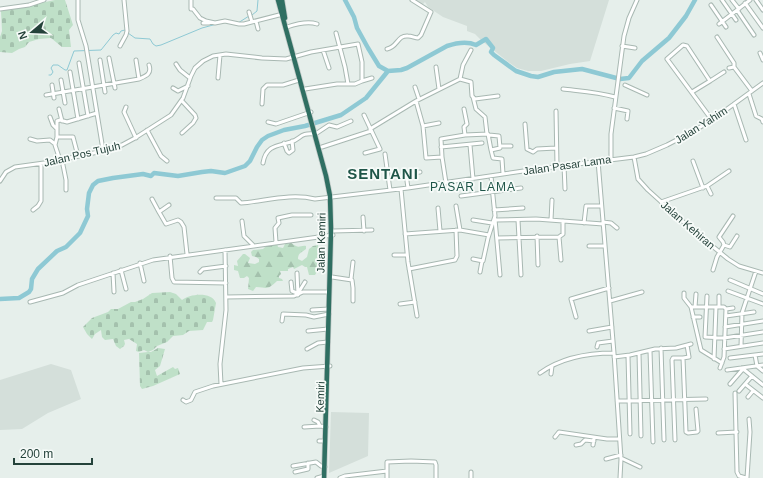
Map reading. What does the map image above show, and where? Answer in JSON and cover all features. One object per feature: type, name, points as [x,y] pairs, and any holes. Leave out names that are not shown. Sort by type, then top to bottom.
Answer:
[{"type":"highway","name":"Jalan Kemiri","points":[[280,1],[311,115]]},
{"type":"highway","name":"Jalan Kemiri","points":[[283,14],[299,80],[316,132],[331,196]]},
{"type":"highway","name":"Jalan Kemiri","points":[[316,132],[322,148],[329,177],[333,234],[332,277],[328,329],[325,477]]},
{"type":"highway","name":"Jalan Kemiri","points":[[329,314],[333,234]]},
{"type":"highway","name":"Kemiri","points":[[325,477],[329,314]]},
{"type":"street","points":[[0,9],[29,5],[44,0]]},
{"type":"street","points":[[78,0],[78,20],[86,50],[103,150]]},
{"type":"street","points":[[120,46],[127,31],[124,0]]},
{"type":"street","points":[[191,0],[191,9],[193,9],[204,20],[213,23]]},
{"type":"street","points":[[387,49],[393,47],[401,37],[408,36],[418,38],[421,35],[431,12],[412,0]]},
{"type":"street","points":[[611,160],[611,141],[615,97],[622,46],[625,30],[637,0]]},
{"type":"street","points":[[722,0],[736,20]]},
{"type":"street","points":[[732,0],[754,35]]},
{"type":"street","points":[[756,0],[763,10]]},
{"type":"street","points":[[719,24],[748,1],[763,28]]},
{"type":"street","points":[[711,5],[726,27]]},
{"type":"street","points":[[250,14],[258,29]]},
{"type":"street","points":[[203,23],[223,21],[239,24],[283,14]]},
{"type":"street","points":[[287,27],[298,24],[317,24]]},
{"type":"street","points":[[336,33],[348,84]]},
{"type":"street","points":[[717,36],[734,63],[734,67],[752,91]]},
{"type":"street","name":"Jalan Pos Tujuh","points":[[0,181],[6,172],[11,168],[41,164],[103,150],[126,143],[136,138],[167,117],[182,101],[193,72],[208,58],[220,55],[237,55],[276,59],[294,57],[358,44],[362,62],[362,81]]},
{"type":"street","points":[[710,81],[686,45],[681,46],[667,59],[712,120]]},
{"type":"street","points":[[622,46],[635,48]]},
{"type":"street","points":[[323,50],[329,68]]},
{"type":"street","points":[[460,79],[462,65],[466,56],[471,50]]},
{"type":"street","points":[[760,53],[763,60]]},
{"type":"street","points":[[218,78],[220,55]]},
{"type":"street","points":[[109,58],[115,88]]},
{"type":"street","points":[[100,60],[105,92]]},
{"type":"street","points":[[136,60],[139,79]]},
{"type":"street","points":[[79,64],[82,89],[88,116]]},
{"type":"street","points":[[176,64],[180,70],[190,78]]},
{"type":"street","points":[[46,95],[139,79],[149,73],[149,65]]},
{"type":"street","points":[[436,67],[439,89]]},
{"type":"street","points":[[729,68],[734,67]]},
{"type":"street","points":[[70,72],[78,119]]},
{"type":"street","points":[[692,92],[724,72]]},
{"type":"street","points":[[305,89],[358,84],[372,78]]},
{"type":"street","points":[[322,148],[370,130],[417,100],[460,79],[470,82],[476,109],[486,117],[493,158],[502,159],[503,174]]},
{"type":"street","points":[[61,80],[65,103]]},
{"type":"street","points":[[262,104],[262,89],[267,85],[283,84],[299,80]]},
{"type":"street","name":"Jalan Yahim","points":[[634,157],[652,152],[688,135],[712,120],[763,83]]},
{"type":"street","points":[[52,85],[54,98]]},
{"type":"street","points":[[625,85],[647,95]]},
{"type":"street","points":[[173,88],[178,91],[188,86]]},
{"type":"street","points":[[415,88],[424,126],[426,158],[442,158]]},
{"type":"street","points":[[563,89],[583,90],[615,97]]},
{"type":"street","points":[[749,94],[756,116],[762,119],[763,122]]},
{"type":"street","points":[[473,97],[476,99],[498,96]]},
{"type":"street","points":[[182,101],[196,118],[182,133]]},
{"type":"street","points":[[734,104],[746,140]]},
{"type":"street","points":[[126,107],[124,112],[136,138]]},
{"type":"street","points":[[59,108],[62,121]]},
{"type":"street","points":[[614,108],[628,111],[627,119]]},
{"type":"street","points":[[464,109],[467,124],[464,127],[465,136]]},
{"type":"street","points":[[556,111],[557,166]]},
{"type":"street","points":[[66,190],[66,180],[55,144],[57,137],[57,121],[60,120],[67,122],[97,113]]},
{"type":"street","points":[[268,122],[276,124],[311,115]]},
{"type":"street","points":[[364,115],[380,149],[365,153]]},
{"type":"street","points":[[50,117],[52,125],[57,129]]},
{"type":"street","points":[[262,163],[264,156],[276,144],[292,141],[301,135],[316,132],[329,125],[337,127],[351,121]]},
{"type":"street","points":[[424,126],[439,123]]},
{"type":"street","points":[[526,124],[527,149],[533,152],[537,149],[556,148]]},
{"type":"street","points":[[147,130],[161,156],[167,161]]},
{"type":"street","points":[[446,182],[442,158],[441,139],[488,134],[499,135],[500,146]]},
{"type":"street","points":[[57,137],[73,137],[78,156]]},
{"type":"street","points":[[30,139],[37,141],[50,140],[55,144]]},
{"type":"street","points":[[284,143],[289,153],[293,150],[292,141]]},
{"type":"street","points":[[441,148],[482,143]]},
{"type":"street","points":[[470,145],[473,179]]},
{"type":"street","points":[[491,150],[499,149],[500,146],[511,146]]},
{"type":"street","points":[[385,154],[390,190]]},
{"type":"street","name":"Jalan Pasar Lama","points":[[216,198],[237,198],[242,203],[286,198],[308,197],[315,199],[401,189],[564,165],[634,157]]},
{"type":"street","name":"Jalan Kehiran","points":[[634,157],[635,169],[639,182],[661,202],[719,252],[736,264],[763,273]]},
{"type":"street","points":[[598,161],[617,401],[617,439],[620,458],[620,478]]},
{"type":"street","points":[[693,161],[705,187],[711,194]]},
{"type":"street","points":[[33,210],[41,201],[41,164]]},
{"type":"street","points":[[564,165],[565,189]]},
{"type":"street","points":[[661,202],[705,187],[729,171]]},
{"type":"street","points":[[408,188],[406,174],[420,172]]},
{"type":"street","points":[[491,176],[500,275]]},
{"type":"street","points":[[461,196],[521,188]]},
{"type":"street","points":[[401,189],[407,255],[417,316]]},
{"type":"street","points":[[152,199],[166,224],[179,220],[181,222],[184,227],[187,254]]},
{"type":"street","points":[[551,220],[552,200]]},
{"type":"street","points":[[159,212],[169,205]]},
{"type":"street","points":[[456,206],[460,230]]},
{"type":"street","points":[[584,223],[586,206],[601,206]]},
{"type":"street","points":[[438,208],[440,231]]},
{"type":"street","points":[[494,210],[523,208]]},
{"type":"street","points":[[276,242],[275,228],[279,223],[278,218],[292,215],[311,215]]},
{"type":"street","points":[[480,272],[495,216]]},
{"type":"street","points":[[733,216],[719,237],[724,245],[730,247],[737,236]]},
{"type":"street","points":[[363,217],[364,230]]},
{"type":"street","points":[[473,220],[492,223]]},
{"type":"street","points":[[496,220],[551,220],[603,223],[611,224],[617,228]]},
{"type":"street","points":[[518,220],[521,275]]},
{"type":"street","points":[[242,221],[244,236],[253,245]]},
{"type":"street","points":[[561,260],[560,237],[564,234],[563,221]]},
{"type":"street","points":[[30,302],[63,293],[78,285],[140,263],[170,256],[372,230]]},
{"type":"street","points":[[409,269],[455,260],[457,256],[456,230]]},
{"type":"street","points":[[405,234],[460,230],[489,235]]},
{"type":"street","points":[[497,238],[537,236],[560,237]]},
{"type":"street","points":[[537,236],[538,266]]},
{"type":"street","points":[[713,270],[719,252],[724,245]]},
{"type":"street","points":[[589,246],[605,246]]},
{"type":"street","points":[[221,384],[220,364],[225,322],[226,297],[226,250]]},
{"type":"street","points":[[394,256],[407,255]]},
{"type":"street","points":[[170,256],[172,280],[174,282],[226,283]]},
{"type":"street","points":[[473,259],[482,261]]},
{"type":"street","points":[[353,262],[351,279],[353,283],[353,301]]},
{"type":"street","points":[[140,263],[144,281]]},
{"type":"street","points":[[200,272],[203,269],[226,266]]},
{"type":"street","points":[[122,270],[126,289]]},
{"type":"street","points":[[741,346],[742,313],[756,271]]},
{"type":"street","points":[[113,273],[114,292]]},
{"type":"street","points":[[297,273],[298,294]]},
{"type":"street","points":[[332,277],[351,279]]},
{"type":"street","points":[[730,280],[763,294]]},
{"type":"street","points":[[291,282],[292,291],[298,294]]},
{"type":"street","points":[[298,294],[305,282]]},
{"type":"street","points":[[576,317],[571,301],[572,298],[609,290]]},
{"type":"street","points":[[728,291],[746,299],[763,304]]},
{"type":"street","points":[[226,297],[294,296],[298,294],[329,292]]},
{"type":"street","points":[[610,301],[642,292]]},
{"type":"street","points":[[684,293],[684,298],[691,307],[700,348],[714,359],[722,363]]},
{"type":"street","points":[[695,307],[696,294]]},
{"type":"street","points":[[707,296],[705,337],[724,338],[763,332]]},
{"type":"street","points":[[714,359],[714,338],[719,296]]},
{"type":"street","points":[[400,304],[415,302]]},
{"type":"street","points":[[691,307],[733,308]]},
{"type":"street","points":[[720,368],[724,349],[726,309]]},
{"type":"street","points":[[312,310],[329,314]]},
{"type":"street","points":[[726,316],[754,312]]},
{"type":"street","points":[[282,321],[283,314],[306,315],[314,317],[329,314]]},
{"type":"street","points":[[693,317],[700,317]]},
{"type":"street","points":[[725,326],[763,321]]},
{"type":"street","points":[[590,331],[610,327]]},
{"type":"street","points":[[308,331],[328,329]]},
{"type":"street","points":[[597,347],[598,343],[612,341]]},
{"type":"street","points":[[307,349],[318,343],[328,342]]},
{"type":"street","points":[[724,349],[763,343]]},
{"type":"street","points":[[540,373],[552,366],[580,355],[597,353],[628,356],[661,348],[673,349],[692,344]]},
{"type":"street","points":[[675,440],[672,360],[674,358],[689,357],[687,345]]},
{"type":"street","points":[[661,348],[664,440]]},
{"type":"street","points":[[650,351],[653,442]]},
{"type":"street","points":[[639,354],[641,436]]},
{"type":"street","points":[[730,358],[763,354]]},
{"type":"street","points":[[755,355],[757,366],[763,371]]},
{"type":"street","points":[[628,356],[630,434]]},
{"type":"street","points":[[683,358],[686,432],[688,433],[697,432],[696,409]]},
{"type":"street","points":[[727,370],[763,365]]},
{"type":"street","points":[[183,400],[189,402],[196,392],[221,384],[303,368],[328,366]]},
{"type":"street","points":[[551,374],[552,366]]},
{"type":"street","points":[[742,369],[763,385]]},
{"type":"street","points":[[730,384],[742,369]]},
{"type":"street","points":[[739,391],[752,376]]},
{"type":"street","points":[[745,384],[763,398]]},
{"type":"street","points":[[748,397],[753,391]]},
{"type":"street","points":[[735,393],[737,474],[747,478],[750,432],[749,419]]},
{"type":"street","points":[[617,401],[706,399]]},
{"type":"street","points":[[314,420],[318,422],[320,426]]},
{"type":"street","points":[[304,427],[320,426],[326,428]]},
{"type":"street","points":[[555,437],[559,432],[594,439]]},
{"type":"street","points":[[718,433],[737,432]]},
{"type":"street","points":[[593,445],[594,439]]},
{"type":"street","points":[[576,446],[585,440],[617,439]]},
{"type":"street","points":[[319,441],[325,441]]},
{"type":"street","points":[[606,459],[620,458],[640,467]]},
{"type":"street","points":[[388,478],[386,463],[388,461],[435,462],[436,478]]},
{"type":"street","points":[[293,466],[316,462],[325,467]]},
{"type":"street","points":[[294,472],[308,469],[308,463]]},
{"type":"street","points":[[340,478],[345,476],[387,471]]},
{"type":"street","points":[[471,472],[471,478]]},
{"type":"street","points":[[317,478],[325,477]]},
{"type":"shaded area","points":[[414,0],[609,0],[590,61],[541,71],[528,71],[517,68],[507,61],[475,34],[467,31],[467,26],[443,17],[428,7],[425,2],[422,5]]},
{"type":"shaded area","points":[[51,364],[71,370],[81,399],[48,413],[22,429],[0,430],[0,380]]},
{"type":"shaded area","points":[[331,412],[369,413],[368,456],[329,473]]},
{"type":"green space","points":[[55,0],[65,0],[73,25],[69,30],[71,47],[62,47],[51,38],[29,42],[25,47],[12,53],[0,52],[0,37],[2,31],[1,11]]},
{"type":"green space","points":[[289,241],[297,247],[306,246],[306,249],[299,255],[298,259],[302,261],[307,257],[309,249],[318,245],[320,258],[317,267],[318,270],[315,275],[309,275],[307,267],[302,265],[294,269],[293,267],[288,269],[288,271],[280,271],[281,274],[279,278],[283,281],[277,281],[266,288],[256,287],[253,291],[248,289],[249,278],[247,276],[240,278],[238,271],[234,270],[234,265],[238,266],[237,261],[243,254],[245,254],[250,258],[248,263],[255,264],[259,262],[259,259],[252,256],[251,252],[253,250],[263,249],[268,244],[277,243],[278,247],[283,248],[286,242]]},
{"type":"green space","points":[[170,292],[176,294],[182,300],[195,295],[205,295],[214,299],[216,303],[213,320],[212,322],[207,322],[203,330],[189,331],[183,335],[173,336],[167,342],[148,352],[144,350],[139,352],[136,351],[137,344],[129,339],[124,340],[125,344],[120,349],[116,346],[113,339],[105,340],[102,337],[101,330],[95,334],[92,339],[83,327],[92,318],[108,312],[111,309],[118,309],[131,302],[143,299],[152,293]]},
{"type":"green space","points":[[158,348],[165,349],[160,366],[155,370],[157,376],[173,367],[175,369],[178,368],[180,374],[153,386],[142,389],[140,386],[139,353],[151,352]]},
{"type":"waterway","points":[[252,15],[257,11],[258,0]]},
{"type":"waterway","points":[[345,0],[354,17],[357,28],[368,48],[379,66],[388,71],[407,68],[447,46],[462,43],[476,45],[486,39],[493,48],[491,52],[494,55],[516,71],[531,76],[538,77],[554,72],[582,69],[620,79],[629,78],[642,61],[669,38],[686,16],[695,0]]},
{"type":"waterway","points":[[238,23],[249,16]]},
{"type":"waterway","points":[[128,33],[135,38],[150,39],[156,46],[202,28],[224,22],[233,24]]},
{"type":"waterway","points":[[49,75],[53,72],[51,68],[53,65],[58,65],[67,70],[74,51],[101,50],[113,35],[116,33],[119,34],[121,31],[125,30]]},
{"type":"waterway","points":[[0,299],[19,298],[29,292],[31,289],[32,279],[38,269],[57,251],[66,247],[80,233],[88,216],[87,209],[89,193],[93,185],[98,181],[143,174],[151,176],[154,173],[178,176],[211,171],[225,173],[245,166],[250,161],[262,140],[268,136],[284,130],[305,126],[341,115],[366,98],[388,71]]},
{"type":"district","name":"SENTANI","points":[[383,173]]},
{"type":"district","name":"PASAR LAMA","points":[[473,187]]}]
